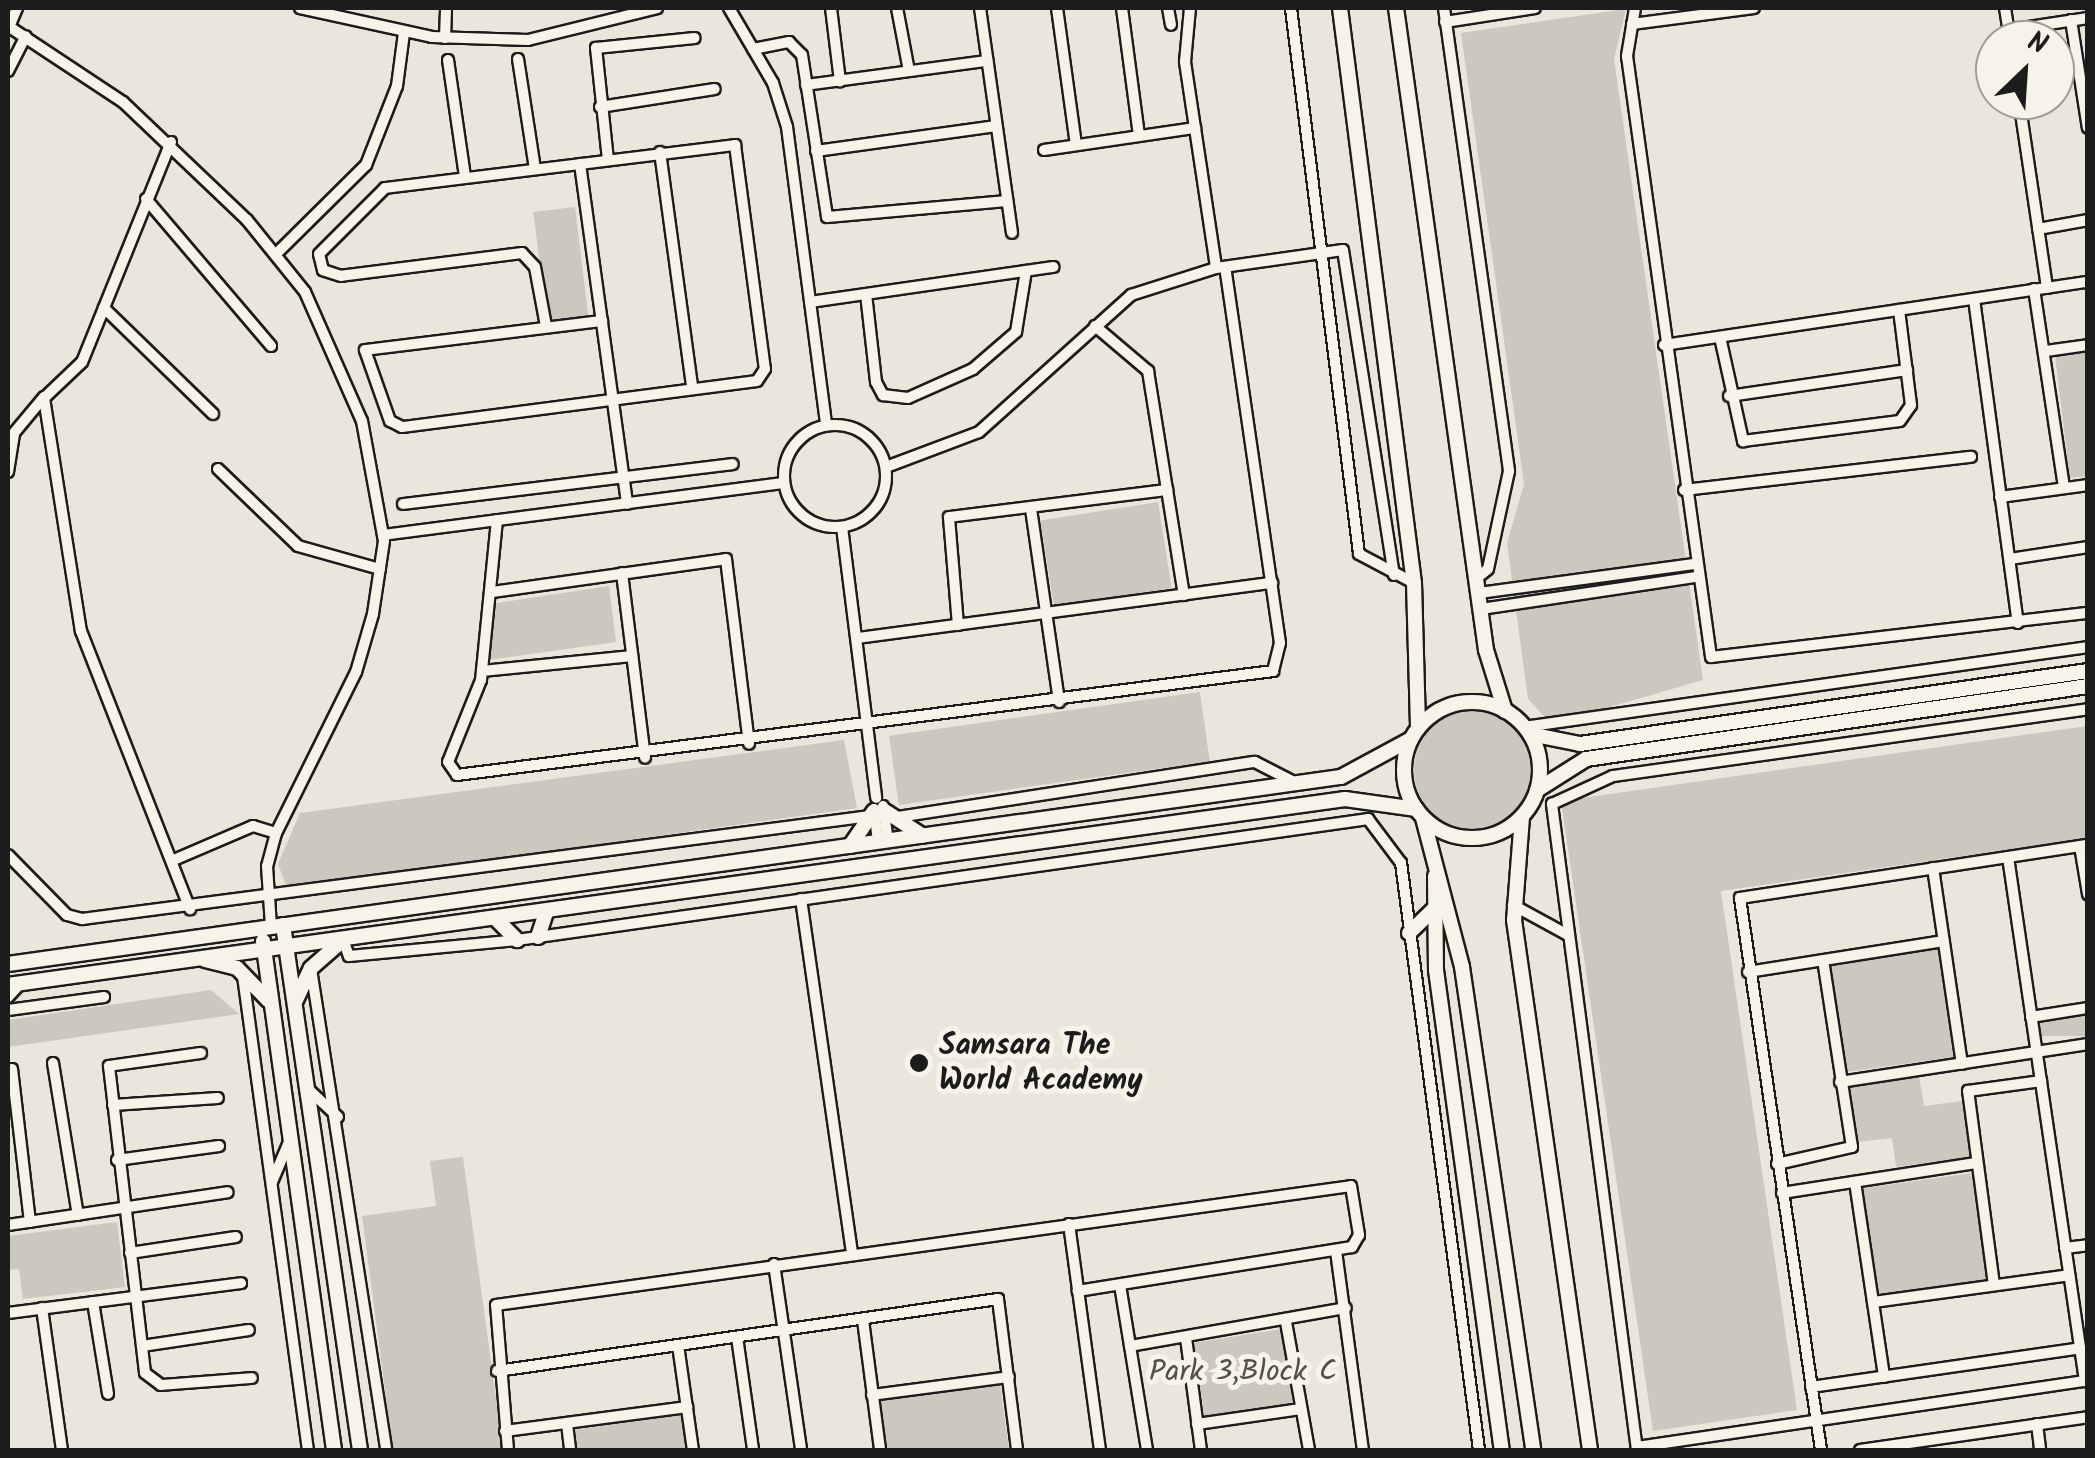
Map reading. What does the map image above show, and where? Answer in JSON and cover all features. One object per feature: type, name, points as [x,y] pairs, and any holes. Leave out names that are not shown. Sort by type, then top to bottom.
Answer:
[{"type":"street","points":[[17,8],[8,27],[26,36],[171,142],[276,254],[339,352],[383,535],[380,569],[356,672],[276,833],[269,900],[272,927],[264,950],[334,1450]]},
{"type":"street","points":[[300,8],[404,33],[528,40],[657,8]]},
{"type":"street","points":[[445,38],[446,8]]},
{"type":"street","points":[[728,8],[753,49],[786,128],[826,425]]},
{"type":"street","points":[[830,8],[840,81]]},
{"type":"street","points":[[898,8],[910,71]]},
{"type":"street","points":[[980,8],[1012,233]]},
{"type":"street","points":[[1057,8],[1076,145]]},
{"type":"street","points":[[1122,8],[1139,136]]},
{"type":"street","points":[[1168,8],[1171,26]]},
{"type":"street","points":[[496,520],[482,671],[448,762],[457,775],[644,758],[1273,671],[1281,655],[1272,583],[1195,128],[1190,8]]},
{"type":"street","points":[[1291,8],[1318,252],[1359,554],[1414,584]]},
{"type":"street","points":[[1340,8],[1414,584],[1414,733],[1404,773],[1435,850],[1462,968],[1533,1450]]},
{"type":"street","points":[[1396,8],[1479,593],[1505,710]]},
{"type":"street","points":[[1444,8],[1509,471],[1488,569],[1479,593]]},
{"type":"street","points":[[1444,22],[1535,8]]},
{"type":"street","points":[[1636,8],[1627,56],[1709,654],[1719,661],[2088,613]]},
{"type":"street","points":[[1632,24],[1754,8]]},
{"type":"street","points":[[2071,20],[2088,18]]},
{"type":"street","points":[[276,254],[366,165],[397,86],[404,33]]},
{"type":"street","points":[[8,71],[26,36]]},
{"type":"street","points":[[608,160],[596,48],[694,38]]},
{"type":"street","points":[[2075,45],[2088,128]]},
{"type":"street","points":[[753,49],[796,46],[827,216],[1008,201]]},
{"type":"street","points":[[518,59],[535,169]]},
{"type":"street","points":[[448,60],[465,177]]},
{"type":"street","points":[[806,85],[986,61]]},
{"type":"street","points":[[600,107],[715,89]]},
{"type":"street","points":[[2022,120],[2048,288]]},
{"type":"street","points":[[816,151],[996,126]]},
{"type":"street","points":[[1044,150],[1195,128]]},
{"type":"street","points":[[8,472],[14,434],[44,397],[82,362],[171,142]]},
{"type":"street","points":[[365,350],[390,421],[402,427],[614,396],[757,381],[766,370],[739,154],[724,144],[377,192],[319,254],[323,270],[341,276],[522,252],[535,266],[546,326]]},
{"type":"street","points":[[660,152],[692,386]]},
{"type":"street","points":[[580,164],[627,504]]},
{"type":"street","points":[[146,199],[271,346]]},
{"type":"street","points":[[2038,228],[2088,220]]},
{"type":"street","points":[[886,467],[979,432],[1131,296],[1220,268],[1343,250],[1350,260],[1394,575]]},
{"type":"street","points":[[810,302],[1054,267]]},
{"type":"street","points":[[866,294],[876,382],[896,400],[973,369],[1016,332],[1026,271]]},
{"type":"street","points":[[1664,345],[2088,282]]},
{"type":"street","points":[[2034,289],[2064,488]]},
{"type":"street","points":[[1974,299],[2018,623]]},
{"type":"street","points":[[104,308],[213,414]]},
{"type":"street","points":[[1720,337],[1743,441],[1874,425],[1908,416],[1899,310]]},
{"type":"street","points":[[339,352],[602,321]]},
{"type":"street","points":[[1095,326],[1147,367],[1184,594]]},
{"type":"street","points":[[2046,350],[2088,345]]},
{"type":"street","points":[[1730,396],[1906,370]]},
{"type":"street","points":[[44,397],[81,632],[176,860],[190,909]]},
{"type":"street","points":[[826,425],[858,429],[886,467],[881,499],[842,527],[811,521],[784,484],[789,452],[826,425]]},
{"type":"street","points":[[1684,490],[1971,458]]},
{"type":"street","points":[[403,504],[734,464]]},
{"type":"street","points":[[218,469],[298,546],[380,569]]},
{"type":"street","points":[[383,535],[784,484]]},
{"type":"street","points":[[2000,497],[2088,484]]},
{"type":"street","points":[[958,625],[946,522],[1167,490]]},
{"type":"street","points":[[1031,509],[1059,702]]},
{"type":"street","points":[[842,527],[883,842]]},
{"type":"street","points":[[2010,559],[2088,547]]},
{"type":"street","points":[[492,592],[726,559],[749,744]]},
{"type":"street","points":[[1479,593],[1694,564]]},
{"type":"street","points":[[622,573],[644,758]]},
{"type":"street","points":[[1479,593],[1696,578]]},
{"type":"street","points":[[858,638],[1272,583]]},
{"type":"street","points":[[1527,731],[2088,647]]},
{"type":"street","points":[[482,671],[632,656]]},
{"type":"street","points":[[8,964],[1341,777],[1471,702],[1505,710],[1527,731],[1580,744],[2088,671]]},
{"type":"street","points":[[1590,1450],[1513,905],[1522,817],[1538,790],[1586,760],[2088,686]]},
{"type":"street","points":[[2008,857],[2086,1380],[1637,1449],[1549,810],[1583,784],[2088,709]]},
{"type":"street","points":[[1527,731],[1538,790]]},
{"type":"street","points":[[8,855],[72,918],[269,900],[881,810],[1255,762],[1296,783]]},
{"type":"street","points":[[8,997],[15,984],[1285,806],[1344,799],[1420,814],[1473,838],[1522,817]]},
{"type":"street","points":[[1274,828],[1285,806]]},
{"type":"street","points":[[881,810],[923,836]]},
{"type":"street","points":[[850,846],[881,810]]},
{"type":"street","points":[[344,939],[350,956],[517,940],[1352,816],[1376,823],[1400,858],[1479,1450]]},
{"type":"street","points":[[176,860],[253,826],[276,833]]},
{"type":"street","points":[[1821,1450],[1748,972],[1743,896],[2084,846],[2088,894]]},
{"type":"street","points":[[1435,850],[1436,970],[1502,1450]]},
{"type":"street","points":[[1934,868],[1962,1064]]},
{"type":"street","points":[[802,899],[852,1250]]},
{"type":"street","points":[[1513,905],[1568,935]]},
{"type":"street","points":[[1408,932],[1436,908]]},
{"type":"street","points":[[538,936],[546,912]]},
{"type":"street","points":[[496,919],[517,940]]},
{"type":"street","points":[[272,927],[286,947],[360,1450]]},
{"type":"street","points":[[295,1002],[310,968],[344,939]]},
{"type":"street","points":[[1748,972],[1944,942]]},
{"type":"street","points":[[200,958],[242,971],[272,1005]]},
{"type":"street","points":[[1777,1164],[1850,1150],[1823,960]]},
{"type":"street","points":[[310,968],[338,1117],[386,1450]]},
{"type":"street","points":[[242,971],[308,1450]]},
{"type":"street","points":[[8,1010],[104,997]]},
{"type":"street","points":[[2031,1017],[2088,1008]]},
{"type":"street","points":[[1840,1082],[2088,1044]]},
{"type":"street","points":[[201,1053],[112,1061],[117,1160],[142,1346],[154,1383],[252,1378]]},
{"type":"street","points":[[53,1062],[78,1214]]},
{"type":"street","points":[[12,1068],[30,1222]]},
{"type":"street","points":[[1994,1285],[1968,1091],[2040,1081]]},
{"type":"street","points":[[307,1088],[338,1117]]},
{"type":"street","points":[[114,1105],[218,1098]]},
{"type":"street","points":[[272,1182],[290,1140]]},
{"type":"street","points":[[117,1160],[220,1146]]},
{"type":"street","points":[[1782,1193],[1976,1163]]},
{"type":"street","points":[[508,1450],[497,1372],[496,1305],[1342,1181],[1359,1235],[1336,1251],[1078,1291]]},
{"type":"street","points":[[1855,1182],[1884,1376]]},
{"type":"street","points":[[8,1225],[228,1192]]},
{"type":"street","points":[[1069,1224],[1100,1450]]},
{"type":"street","points":[[130,1253],[236,1237]]},
{"type":"street","points":[[2065,1248],[2088,1245]]},
{"type":"street","points":[[1336,1251],[1363,1450]]},
{"type":"street","points":[[774,1264],[801,1450]]},
{"type":"street","points":[[1872,1302],[2069,1275]]},
{"type":"street","points":[[8,1313],[241,1283]]},
{"type":"street","points":[[1120,1284],[1147,1450]]},
{"type":"street","points":[[497,1372],[998,1299],[1017,1450]]},
{"type":"street","points":[[93,1302],[108,1394]]},
{"type":"street","points":[[42,1308],[62,1450]]},
{"type":"street","points":[[1130,1346],[1286,1322],[1346,1308]]},
{"type":"street","points":[[863,1320],[880,1450]]},
{"type":"street","points":[[1286,1322],[1309,1450]]},
{"type":"street","points":[[142,1346],[250,1330]]},
{"type":"street","points":[[737,1337],[754,1450]]},
{"type":"street","points":[[1186,1338],[1201,1450]]},
{"type":"street","points":[[678,1345],[693,1450]]},
{"type":"street","points":[[1811,1387],[2080,1348]]},
{"type":"street","points":[[872,1395],[1009,1377]]},
{"type":"street","points":[[505,1431],[687,1407]]},
{"type":"street","points":[[1197,1424],[1301,1410]]},
{"type":"street","points":[[1860,1450],[2088,1417]]},
{"type":"street","points":[[567,1424],[570,1450]]},
{"type":"street","points":[[2037,1424],[2040,1450]]},
{"type":"green space","points":[[1626,9],[1614,59],[1703,680],[1551,724],[1528,699],[1507,543],[1524,484],[1461,33]]},
{"type":"green space","points":[[575,207],[589,318],[547,323],[533,212]]},
{"type":"green space","points":[[2087,351],[2087,476],[2070,478],[2055,356]]},
{"type":"green space","points":[[1158,502],[1172,588],[1054,607],[1040,521]]},
{"type":"green space","points":[[609,586],[616,642],[489,660],[496,603]]},
{"type":"green space","points":[[1200,692],[1210,761],[899,805],[889,736]]},
{"type":"green space","points":[[1473,711],[1496,715],[1515,728],[1528,747],[1532,770],[1528,793],[1515,812],[1496,825],[1473,829],[1450,825],[1431,812],[1418,793],[1414,770],[1418,747],[1431,728],[1450,715]]},
{"type":"green space","points":[[2087,726],[2087,838],[1721,891],[1797,1410],[1653,1431],[1561,801]]},
{"type":"green space","points":[[844,740],[857,808],[287,888],[278,864],[300,813]]},
{"type":"green space","points":[[1938,949],[1953,1057],[1846,1072],[1831,964]]},
{"type":"green space","points":[[211,990],[239,1014],[8,1047],[8,1020]]},
{"type":"green space","points":[[2040,1013],[2087,1013],[2087,1036],[2040,1036]]},
{"type":"green space","points":[[1919,1076],[1924,1106],[1962,1101],[1970,1157],[1896,1167],[1892,1138],[1856,1142],[1848,1086]]},
{"type":"green space","points":[[463,1157],[503,1450],[393,1450],[362,1216],[436,1206],[430,1161]]},
{"type":"green space","points":[[1972,1173],[1987,1283],[1878,1298],[1862,1188]]},
{"type":"green space","points":[[117,1222],[125,1287],[23,1299],[19,1269],[8,1270],[8,1236]]},
{"type":"green space","name":"Park 3,Block C","points":[[1281,1329],[1293,1403],[1205,1417],[1193,1343]]},
{"type":"green space","points":[[1000,1384],[1009,1450],[885,1450],[878,1400]]},
{"type":"green space","points":[[682,1415],[687,1450],[576,1450],[573,1430]]},
{"type":"place","name":"Samsara The World Academy","points":[[919,1063]]}]
